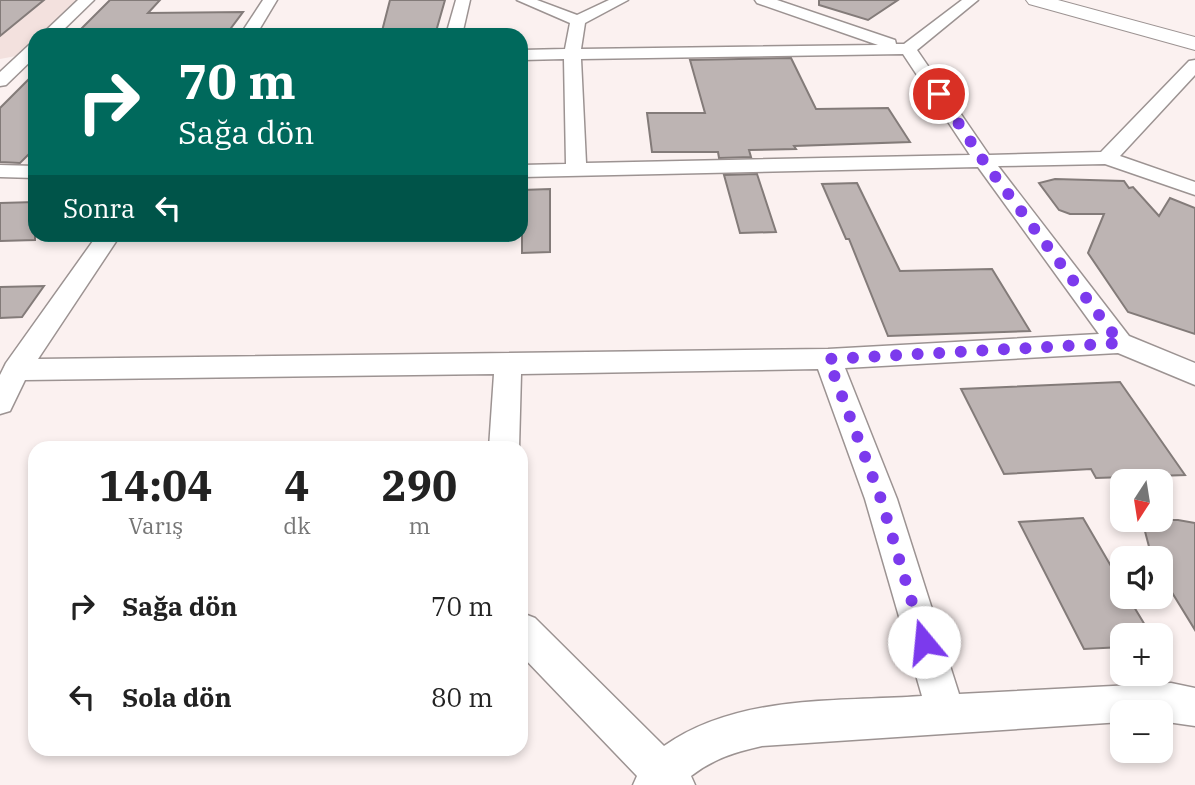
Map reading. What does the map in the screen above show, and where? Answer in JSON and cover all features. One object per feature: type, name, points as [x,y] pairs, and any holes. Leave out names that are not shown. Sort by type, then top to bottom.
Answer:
[{"type":"main road","points":[[1036,0],[1195,44]]},
{"type":"main road","points":[[1069,0],[1195,33]]},
{"type":"street","points":[[57,28],[87,0]]},
{"type":"street","points":[[252,28],[270,0]]},
{"type":"street","points":[[456,28],[463,0]]},
{"type":"street","points":[[524,0],[578,21],[621,0]]},
{"type":"street","points":[[762,0],[908,49],[985,163],[1120,343]]},
{"type":"street","points":[[528,55],[908,49],[971,0]]},
{"type":"street","points":[[576,170],[572,54],[578,21]]},
{"type":"street","points":[[0,81],[9,65],[28,53]]},
{"type":"street","points":[[1107,158],[1195,65]]},
{"type":"street","points":[[528,171],[985,163],[1107,158],[1195,189]]},
{"type":"street","points":[[0,171],[28,172]]},
{"type":"street","points":[[0,403],[16,370],[104,242]]},
{"type":"street","points":[[16,370],[828,359],[1120,343],[1195,374]]},
{"type":"street","points":[[828,359],[881,499],[946,713]]},
{"type":"street","points":[[504,441],[508,364]]},
{"type":"street","points":[[528,637],[664,781],[705,743],[732,732],[762,726],[1134,703],[1171,702],[1195,707]]},
{"type":"shaded area","points":[[0,0],[77,0],[47,28],[28,28],[28,45],[16,56],[0,59]]},
{"type":"building","points":[[0,0],[44,0],[0,36]]},
{"type":"building","points":[[110,0],[160,0],[148,13],[243,12],[231,28],[82,28]]},
{"type":"building","points":[[390,0],[445,0],[437,28],[383,28]]},
{"type":"building","points":[[819,0],[898,0],[868,20],[819,5]]},
{"type":"building","points":[[791,58],[816,109],[888,108],[910,142],[749,150],[751,157],[719,158],[718,152],[652,152],[647,113],[705,113],[690,60]]},
{"type":"building","points":[[28,80],[28,155],[20,163],[0,162],[0,108]]},
{"type":"building","points":[[757,174],[776,232],[740,233],[724,175]]},
{"type":"building","points":[[1055,179],[1124,181],[1129,188],[1133,187],[1159,216],[1170,198],[1195,208],[1195,334],[1128,312],[1088,253],[1104,214],[1070,214],[1059,210],[1039,183]]},
{"type":"building","points":[[857,183],[900,271],[992,269],[1030,331],[888,336],[849,239],[846,239],[822,184]]},
{"type":"building","points":[[550,189],[550,252],[522,253],[522,242],[528,242],[528,190]]},
{"type":"building","points":[[28,202],[28,240],[0,241],[0,203]]},
{"type":"building","points":[[44,286],[22,317],[0,318],[0,287]]},
{"type":"building","points":[[1120,382],[1185,475],[1173,475],[1173,469],[1110,469],[1110,478],[1096,478],[1091,469],[1004,474],[961,389]]},
{"type":"building","points":[[1083,518],[1110,564],[1110,609],[1135,609],[1144,623],[1110,623],[1110,648],[1084,649],[1019,522]]},
{"type":"building","points":[[1173,520],[1195,523],[1195,630],[1173,594],[1173,546],[1149,546],[1145,532],[1173,532]]},
{"type":"route","points":[[924,642],[881,499],[828,359],[1120,343],[985,163],[939,94]]}]
